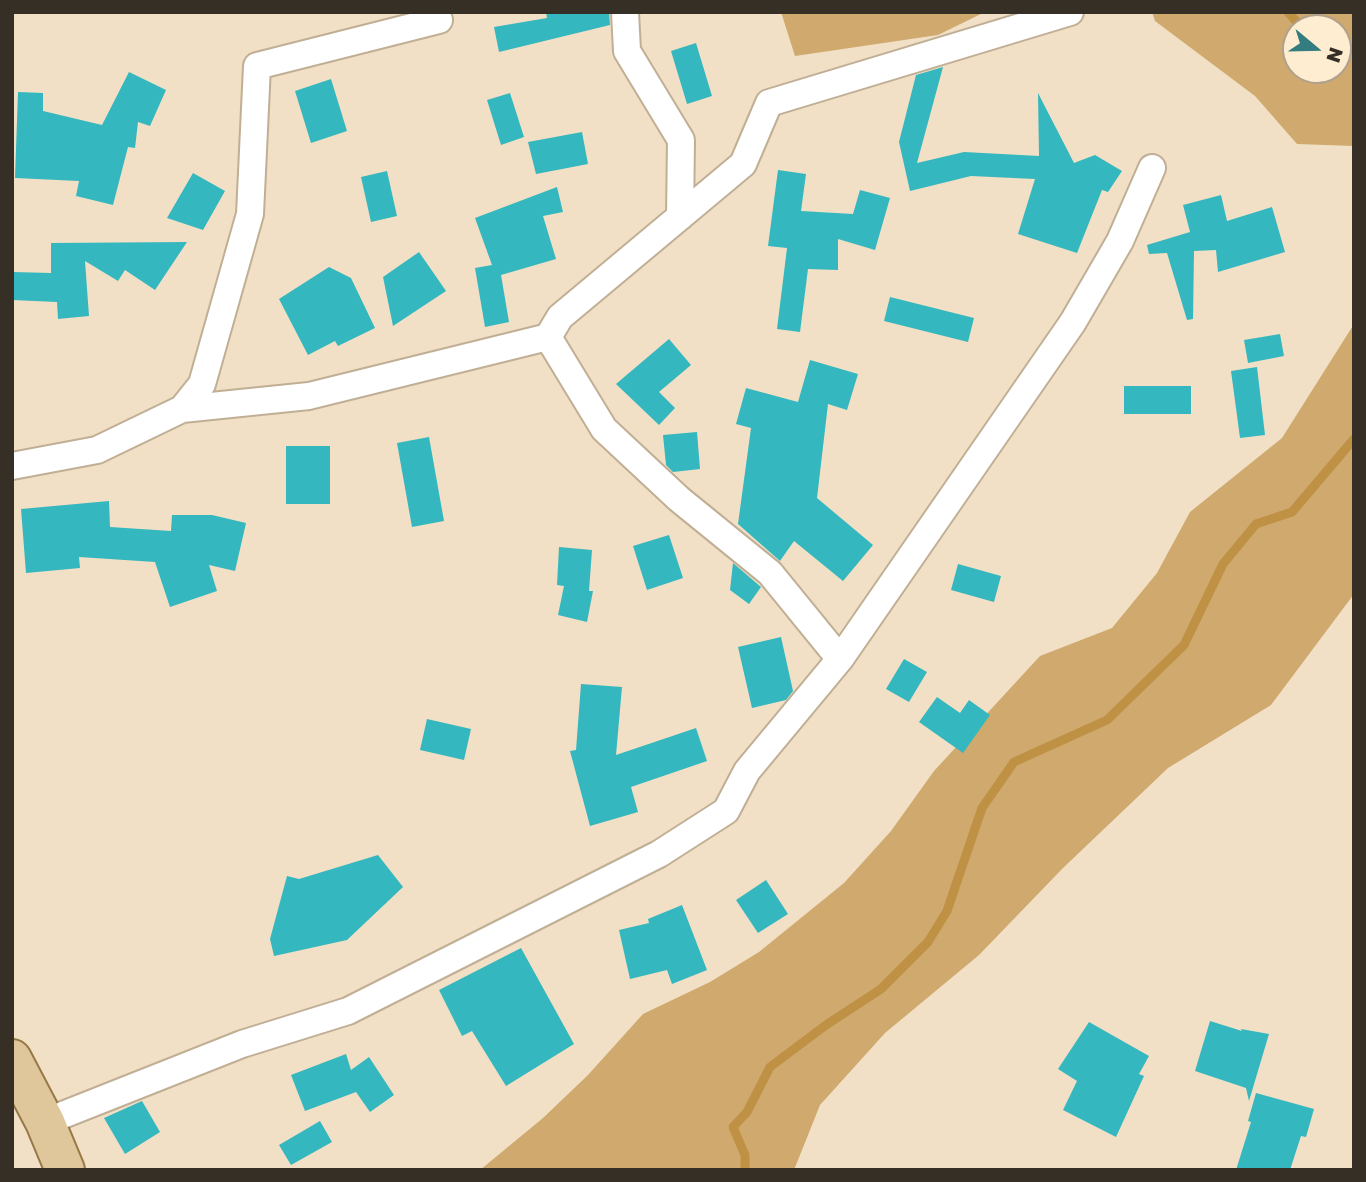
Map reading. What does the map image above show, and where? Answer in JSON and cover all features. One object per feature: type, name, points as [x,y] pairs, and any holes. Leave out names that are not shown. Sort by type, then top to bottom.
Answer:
[{"type":"main road","points":[[12,1059],[45,1122],[65,1170]]},
{"type":"street","points":[[625,12],[626,51],[681,140],[680,218]]},
{"type":"street","points":[[12,466],[97,450],[182,409],[309,396],[548,337],[560,317],[743,163],[769,103],[1070,12]]},
{"type":"street","points":[[182,409],[202,384],[250,214],[257,66],[439,20]]},
{"type":"street","points":[[45,1122],[242,1044],[348,1011],[659,854],[726,811],[747,771],[840,659],[1073,322],[1120,241],[1152,168]]},
{"type":"street","points":[[548,337],[604,429],[679,499],[770,573],[840,659]]},
{"type":"shaded area","points":[[781,12],[985,12],[938,35],[795,56]]},
{"type":"shaded area","points":[[1152,12],[1354,12],[1354,146],[1297,144],[1255,96],[1155,21]]},
{"type":"shaded area","points":[[1354,324],[1354,594],[1271,705],[1168,768],[1063,868],[979,955],[885,1033],[820,1105],[794,1170],[480,1170],[543,1118],[588,1075],[643,1014],[710,982],[759,952],[844,883],[891,831],[934,771],[1040,656],[1112,628],[1157,573],[1190,512],[1282,438]]},
{"type":"building","points":[[546,12],[609,12],[610,25],[499,52],[494,27],[547,18]]},
{"type":"building","points":[[696,43],[712,96],[687,104],[671,51]]},
{"type":"building","points":[[943,67],[917,163],[964,152],[1039,156],[1038,93],[1074,163],[1095,155],[1122,171],[1108,192],[1102,190],[1077,253],[1018,234],[1035,179],[971,176],[910,191],[899,142],[916,75]]},
{"type":"building","points":[[129,72],[166,90],[150,126],[138,122],[135,148],[128,147],[113,205],[76,196],[79,181],[15,178],[18,92],[43,93],[43,111],[102,125]]},
{"type":"building","points":[[331,79],[347,131],[311,143],[295,91]]},
{"type":"building","points":[[510,93],[524,137],[501,145],[487,100]]},
{"type":"building","points":[[582,132],[588,164],[536,174],[528,142]]},
{"type":"building","points":[[778,170],[806,174],[801,211],[853,214],[860,190],[890,198],[875,250],[838,239],[838,270],[808,269],[800,332],[777,329],[787,248],[768,246]]},
{"type":"building","points":[[387,171],[397,216],[371,222],[361,177]]},
{"type":"building","points":[[193,173],[225,191],[203,230],[167,218]]},
{"type":"building","points":[[557,187],[563,212],[543,216],[556,259],[501,275],[509,322],[485,327],[475,268],[492,265],[475,218]]},
{"type":"building","points":[[1221,195],[1227,221],[1272,207],[1285,252],[1218,272],[1216,250],[1194,251],[1193,319],[1187,320],[1167,253],[1149,254],[1147,245],[1190,232],[1183,205]]},
{"type":"building","points":[[187,242],[155,290],[125,270],[118,281],[85,261],[89,316],[58,319],[57,302],[12,300],[12,272],[51,273],[51,243]]},
{"type":"building","points":[[419,252],[446,291],[393,326],[383,277]]},
{"type":"building","points":[[329,267],[351,278],[375,328],[338,346],[335,341],[308,355],[279,299]]},
{"type":"building","points":[[890,297],[974,318],[968,342],[884,321]]},
{"type":"building","points":[[1280,334],[1284,356],[1248,363],[1244,340]]},
{"type":"building","points":[[669,339],[691,365],[659,392],[675,408],[659,425],[616,384]]},
{"type":"building","points":[[810,360],[858,374],[847,410],[828,404],[817,498],[873,545],[843,581],[794,541],[780,561],[738,524],[751,428],[736,424],[746,388],[798,402]]},
{"type":"building","points":[[1257,367],[1265,435],[1240,438],[1231,371]]},
{"type":"building","points":[[1124,386],[1191,386],[1191,414],[1124,414]]},
{"type":"building","points":[[697,432],[700,469],[673,472],[666,465],[663,435]]},
{"type":"building","points":[[429,437],[444,521],[412,527],[397,443]]},
{"type":"building","points":[[286,446],[330,446],[330,504],[286,504]]},
{"type":"building","points":[[109,501],[110,527],[171,531],[172,515],[212,515],[246,523],[235,571],[209,565],[217,591],[170,607],[155,562],[79,557],[80,568],[26,573],[21,509]]},
{"type":"building","points":[[669,535],[683,578],[647,590],[633,546]]},
{"type":"building","points":[[559,547],[592,550],[589,591],[593,591],[587,622],[558,615],[564,586],[557,585]]},
{"type":"building","points":[[733,563],[761,587],[749,604],[730,590]]},
{"type":"building","points":[[958,564],[1001,576],[994,602],[951,590]]},
{"type":"building","points":[[781,637],[793,691],[786,700],[752,708],[738,647]]},
{"type":"building","points":[[904,659],[927,672],[909,702],[886,689]]},
{"type":"building","points":[[581,684],[622,687],[616,755],[696,728],[707,761],[631,787],[638,812],[590,826],[570,751],[576,750]]},
{"type":"building","points":[[937,697],[960,713],[969,700],[990,715],[963,753],[919,722]]},
{"type":"building","points":[[427,719],[471,729],[464,760],[420,750]]},
{"type":"building","points":[[378,855],[403,887],[347,940],[274,956],[270,939],[287,876],[299,879]]},
{"type":"building","points":[[766,880],[788,914],[758,933],[736,900]]},
{"type":"building","points":[[682,905],[707,970],[672,984],[667,970],[630,979],[619,930],[649,923],[648,919]]},
{"type":"building","points":[[521,948],[574,1044],[506,1086],[472,1031],[462,1036],[439,990]]},
{"type":"building","points":[[1210,1021],[1242,1031],[1241,1029],[1269,1034],[1249,1101],[1246,1088],[1195,1071]]},
{"type":"building","points":[[1089,1022],[1149,1056],[1139,1074],[1144,1076],[1116,1137],[1063,1110],[1077,1081],[1058,1069]]},
{"type":"building","points":[[346,1054],[351,1070],[369,1057],[394,1095],[370,1112],[356,1092],[305,1111],[291,1075]]},
{"type":"building","points":[[1256,1093],[1314,1109],[1306,1137],[1301,1136],[1290,1170],[1236,1170],[1251,1122],[1248,1121]]},
{"type":"building","points":[[142,1101],[160,1132],[125,1154],[104,1118]]},
{"type":"building","points":[[320,1121],[332,1142],[291,1165],[279,1145]]},
{"type":"waterway","points":[[745,1170],[745,1155],[733,1127],[747,1112],[770,1067],[826,1025],[881,989],[928,942],[947,911],[982,808],[1014,762],[1107,720],[1184,645],[1223,564],[1256,524],[1292,512],[1354,439]]}]
